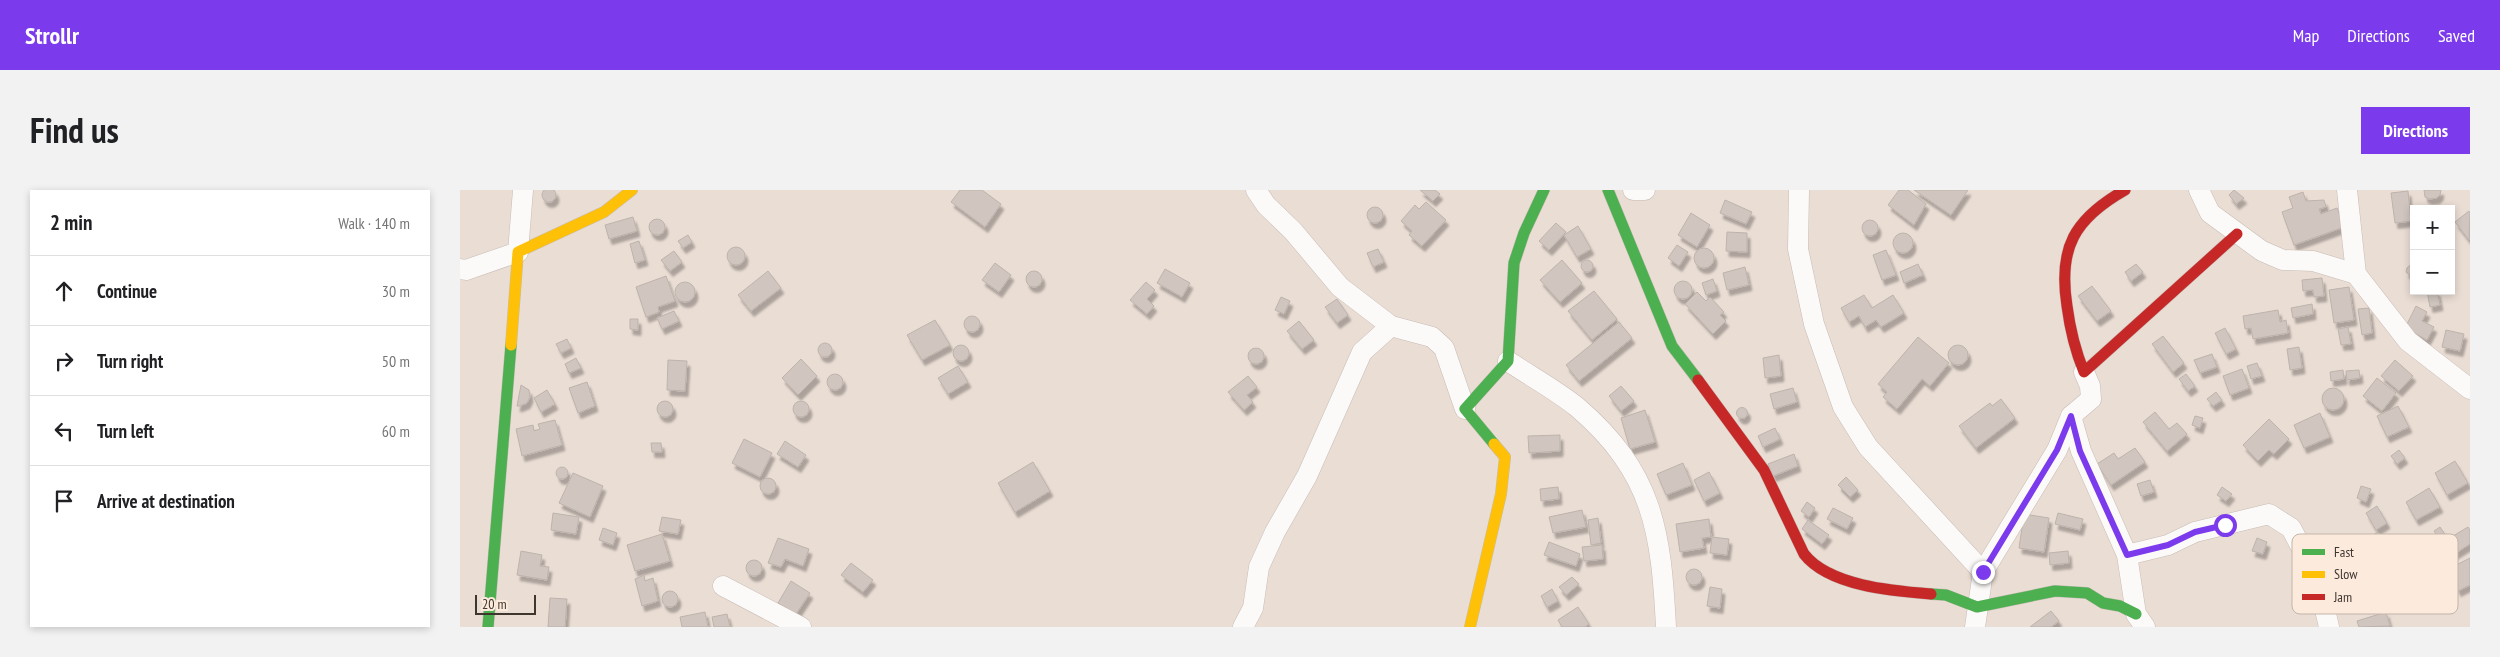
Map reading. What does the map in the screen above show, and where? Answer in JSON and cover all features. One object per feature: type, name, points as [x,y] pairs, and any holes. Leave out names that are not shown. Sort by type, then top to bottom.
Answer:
[{"type":"street","points":[[488,627],[523,190]]},
{"type":"street","points":[[460,268],[466,270],[518,252],[604,212],[632,190]]},
{"type":"street","points":[[1256,190],[1266,205],[1293,231],[1340,288],[1391,326],[1432,337],[1444,348],[1465,409],[1505,457],[1501,494],[1470,627]]},
{"type":"street","points":[[1465,409],[1508,361],[1514,262],[1524,233],[1544,190]]},
{"type":"street","points":[[1608,190],[1672,346],[1764,470],[1804,554],[1812,564],[1843,578],[1885,590],[1946,595],[1978,607],[2055,591],[2087,593],[2103,603],[2120,606],[2140,620]]},
{"type":"street","points":[[1633,190],[1645,190]]},
{"type":"street","points":[[1799,190],[1798,250],[1814,324],[1843,407],[1868,447],[1983,572]]},
{"type":"street","points":[[1975,627],[1983,572],[2057,450],[2071,416],[2091,399],[2090,386],[2070,338],[2063,275],[2066,254],[2083,222],[2106,199],[2125,190]]},
{"type":"street","points":[[2194,190],[2210,213],[2262,251],[2283,260],[2313,261],[2356,274]]},
{"type":"street","points":[[2199,190],[2210,213]]},
{"type":"street","points":[[2347,190],[2356,274],[2408,341],[2470,389]]},
{"type":"street","points":[[2084,372],[2183,285],[2237,234]]},
{"type":"street","points":[[1243,627],[1253,608],[1260,567],[1267,549],[1307,476],[1362,352],[1391,326]]},
{"type":"street","points":[[1508,361],[1576,407],[1625,457],[1650,505],[1657,538],[1666,627]]},
{"type":"street","points":[[2071,416],[2080,451],[2127,555],[2140,620]]},
{"type":"street","points":[[2127,555],[2168,545],[2195,532],[2269,514],[2291,528],[2294,534]]},
{"type":"street","points":[[723,586],[801,627]]},
{"type":"street","points":[[2326,614],[2329,627]]},
{"type":"building","points":[[549,188],[554,190],[556,195],[554,200],[549,202],[544,200],[542,195],[544,190]]},
{"type":"building","points":[[960,190],[982,190],[1001,204],[985,227],[951,202]]},
{"type":"building","points":[[1420,190],[1435,190],[1440,194],[1433,201]]},
{"type":"building","points":[[1899,190],[1908,190],[1926,204],[1914,225],[1888,205]]},
{"type":"building","points":[[1914,190],[1968,190],[1951,215]]},
{"type":"building","points":[[2234,190],[2244,198],[2236,204],[2229,195]]},
{"type":"building","points":[[2424,190],[2441,190],[2437,198],[2429,199],[2425,197]]},
{"type":"building","points":[[2408,191],[2410,221],[2395,223],[2391,193]]},
{"type":"building","points":[[2303,192],[2306,201],[2324,200],[2326,207],[2319,209],[2321,214],[2337,208],[2344,227],[2294,245],[2282,212],[2293,208],[2289,197]]},
{"type":"building","points":[[1725,200],[1752,212],[1746,224],[1720,213]]},
{"type":"building","points":[[1426,202],[1446,220],[1422,246],[1409,235],[1412,231],[1401,221],[1415,205],[1419,209]]},
{"type":"building","points":[[1375,207],[1383,215],[1375,223],[1367,215]]},
{"type":"building","points":[[2469,211],[2469,240],[2455,222]]},
{"type":"building","points":[[1691,213],[1710,225],[1697,247],[1678,235]]},
{"type":"building","points":[[633,217],[637,231],[609,239],[605,225]]},
{"type":"building","points":[[657,219],[665,227],[657,235],[649,227]]},
{"type":"building","points":[[1870,220],[1878,228],[1870,236],[1862,228]]},
{"type":"building","points":[[1556,223],[1566,232],[1549,250],[1539,241]]},
{"type":"building","points":[[1578,226],[1591,249],[1577,257],[1564,235]]},
{"type":"building","points":[[1727,232],[1747,233],[1747,252],[1726,251]]},
{"type":"building","points":[[1903,233],[1910,236],[1913,243],[1910,250],[1903,253],[1896,250],[1893,243],[1896,236]]},
{"type":"building","points":[[688,235],[692,242],[683,248],[678,241]]},
{"type":"building","points":[[639,241],[645,260],[635,263],[630,244]]},
{"type":"building","points":[[1677,245],[1688,252],[1679,266],[1668,258]]},
{"type":"building","points":[[736,247],[742,250],[745,256],[742,262],[736,265],[730,262],[727,256],[730,250]]},
{"type":"building","points":[[1704,248],[1711,251],[1714,258],[1711,265],[1704,268],[1697,265],[1694,258],[1697,251]]},
{"type":"building","points":[[1378,249],[1384,262],[1373,267],[1367,253]]},
{"type":"building","points":[[1886,250],[1896,275],[1882,280],[1873,255]]},
{"type":"building","points":[[674,251],[682,262],[670,271],[661,260]]},
{"type":"building","points":[[1562,260],[1582,283],[1560,302],[1540,280]]},
{"type":"building","points":[[1587,260],[1593,266],[1587,272],[1581,266]]},
{"type":"building","points":[[995,263],[1011,275],[999,292],[982,280]]},
{"type":"building","points":[[1918,264],[1923,275],[1904,283],[1900,272]]},
{"type":"building","points":[[2136,264],[2143,272],[2131,281],[2125,272]]},
{"type":"building","points":[[2410,265],[2410,276],[2406,272]]},
{"type":"building","points":[[1745,267],[1749,285],[1727,290],[1723,273]]},
{"type":"building","points":[[1165,269],[1190,283],[1182,297],[1157,283]]},
{"type":"building","points":[[768,271],[781,288],[751,311],[738,295]]},
{"type":"building","points":[[1034,271],[1042,279],[1034,287],[1026,279]]},
{"type":"building","points":[[666,276],[675,301],[658,307],[659,312],[646,317],[636,287]]},
{"type":"building","points":[[2322,278],[2324,296],[2314,297],[2313,290],[2303,291],[2302,280]]},
{"type":"building","points":[[1713,279],[1717,291],[1706,295],[1702,283]]},
{"type":"building","points":[[1679,281],[1687,281],[1692,286],[1690,297],[1679,299],[1674,294],[1674,286]]},
{"type":"building","points":[[681,282],[689,282],[695,288],[695,296],[689,302],[681,302],[675,296],[675,288]]},
{"type":"building","points":[[1146,282],[1155,290],[1147,299],[1154,306],[1147,314],[1130,300]]},
{"type":"building","points":[[2092,286],[2111,311],[2097,321],[2078,296]]},
{"type":"building","points":[[2349,287],[2354,320],[2334,323],[2329,290]]},
{"type":"building","points":[[1594,291],[1617,319],[1592,340],[1568,311]]},
{"type":"building","points":[[1697,292],[1706,301],[1710,297],[1724,312],[1720,315],[1726,321],[1713,334],[1685,304]]},
{"type":"building","points":[[1864,295],[1872,308],[1893,295],[1904,313],[1881,327],[1876,320],[1865,327],[1859,316],[1849,322],[1841,308]]},
{"type":"building","points":[[2428,295],[2438,295],[2440,305],[2430,307]]},
{"type":"building","points":[[1281,297],[1290,301],[1284,314],[1275,310]]},
{"type":"building","points":[[1337,299],[1348,315],[1337,323],[1325,307]]},
{"type":"building","points":[[2312,304],[2313,314],[2293,318],[2291,308]]},
{"type":"building","points":[[2416,306],[2427,312],[2422,321],[2434,327],[2427,340],[2405,328]]},
{"type":"building","points":[[2369,308],[2372,333],[2362,335],[2358,309]]},
{"type":"building","points":[[2278,310],[2280,322],[2286,320],[2288,333],[2253,339],[2251,328],[2245,329],[2243,316]]},
{"type":"building","points":[[674,311],[679,321],[662,329],[657,318]]},
{"type":"building","points":[[972,316],[980,324],[972,332],[964,324]]},
{"type":"building","points":[[630,319],[638,319],[638,330],[630,329]]},
{"type":"building","points":[[935,320],[950,345],[922,360],[907,335]]},
{"type":"building","points":[[1299,321],[1314,340],[1302,349],[1287,331]]},
{"type":"building","points":[[1619,322],[1632,338],[1579,381],[1566,365]]},
{"type":"building","points":[[2348,327],[2351,344],[2341,345],[2338,329]]},
{"type":"building","points":[[2225,328],[2236,349],[2226,354],[2215,333]]},
{"type":"building","points":[[2446,330],[2464,334],[2460,351],[2442,347]]},
{"type":"building","points":[[2163,336],[2184,363],[2173,372],[2152,344]]},
{"type":"building","points":[[1918,337],[1949,363],[1930,386],[1922,379],[1897,409],[1883,397],[1887,392],[1878,384]]},
{"type":"building","points":[[567,339],[571,348],[561,353],[556,344]]},
{"type":"building","points":[[822,343],[828,343],[832,350],[828,357],[822,357],[818,353],[818,347]]},
{"type":"building","points":[[961,345],[969,353],[961,361],[953,353]]},
{"type":"building","points":[[1958,345],[1965,348],[1968,355],[1965,362],[1958,365],[1951,362],[1948,355],[1951,348]]},
{"type":"building","points":[[2299,347],[2302,368],[2290,370],[2287,349]]},
{"type":"building","points":[[1256,348],[1262,350],[1264,356],[1262,362],[1256,364],[1250,362],[1248,356],[1250,350]]},
{"type":"building","points":[[2212,354],[2217,367],[2200,373],[2194,360]]},
{"type":"building","points":[[1779,355],[1781,376],[1765,378],[1763,358]]},
{"type":"building","points":[[576,358],[581,368],[569,373],[565,364]]},
{"type":"building","points":[[801,359],[817,376],[798,395],[782,378]]},
{"type":"building","points":[[668,360],[687,361],[685,391],[667,390]]},
{"type":"building","points":[[2395,360],[2413,376],[2399,391],[2381,376]]},
{"type":"building","points":[[2257,363],[2262,376],[2251,379],[2247,366]]},
{"type":"building","points":[[958,366],[968,382],[948,394],[938,378]]},
{"type":"building","points":[[2242,369],[2249,388],[2230,395],[2223,376]]},
{"type":"building","points":[[2343,370],[2344,379],[2331,381],[2330,372]]},
{"type":"building","points":[[2359,370],[2360,378],[2347,380],[2346,371]]},
{"type":"building","points":[[835,374],[843,382],[835,390],[827,382]]},
{"type":"building","points":[[2186,374],[2195,386],[2188,391],[2179,379]]},
{"type":"building","points":[[1248,376],[1257,387],[1247,395],[1253,402],[1244,410],[1228,392]]},
{"type":"building","points":[[2377,378],[2396,393],[2382,411],[2363,396]]},
{"type":"building","points":[[587,382],[595,406],[578,413],[569,388]]},
{"type":"building","points":[[521,385],[529,390],[530,397],[527,403],[517,406]]},
{"type":"building","points":[[1621,386],[1634,401],[1621,411],[1609,396]]},
{"type":"building","points":[[1793,388],[1797,402],[1774,409],[1770,394]]},
{"type":"building","points":[[2333,388],[2343,395],[2344,399],[2337,409],[2333,410],[2323,403],[2322,399],[2329,389]]},
{"type":"building","points":[[547,390],[555,404],[541,412],[534,398]]},
{"type":"building","points":[[2216,392],[2222,400],[2213,406],[2207,399]]},
{"type":"building","points":[[2001,399],[2015,418],[1976,448],[1959,426],[1990,403],[1992,406]]},
{"type":"building","points":[[665,401],[673,409],[665,417],[657,409]]},
{"type":"building","points":[[801,401],[809,409],[801,417],[793,409]]},
{"type":"building","points":[[2398,406],[2409,427],[2387,437],[2377,416]]},
{"type":"building","points":[[1742,407],[1748,413],[1742,419],[1736,413]]},
{"type":"building","points":[[1645,410],[1655,442],[1630,449],[1621,418]]},
{"type":"building","points":[[2155,412],[2169,429],[2177,423],[2187,434],[2167,451],[2143,422]]},
{"type":"building","points":[[2320,413],[2330,437],[2304,448],[2294,425]]},
{"type":"building","points":[[2195,416],[2203,418],[2200,428],[2192,425]]},
{"type":"building","points":[[2269,419],[2289,439],[2274,454],[2269,450],[2258,461],[2243,445]]},
{"type":"building","points":[[555,420],[562,445],[522,456],[516,429],[533,425],[534,431],[540,429],[538,424]]},
{"type":"building","points":[[1775,428],[1780,439],[1763,447],[1758,436]]},
{"type":"building","points":[[1560,435],[1560,451],[1529,453],[1528,436]]},
{"type":"building","points":[[744,439],[772,453],[760,477],[732,463]]},
{"type":"building","points":[[785,441],[806,455],[798,467],[777,454]]},
{"type":"building","points":[[651,443],[661,443],[662,452],[652,452]]},
{"type":"building","points":[[2135,448],[2145,462],[2111,485],[2097,464],[2114,453],[2118,459]]},
{"type":"building","points":[[2399,450],[2405,458],[2397,464],[2391,456]]},
{"type":"building","points":[[1794,454],[1798,466],[1773,476],[1768,464]]},
{"type":"building","points":[[2455,461],[2468,483],[2447,495],[2435,473]]},
{"type":"building","points":[[1033,462],[1050,491],[1015,512],[998,483]]},
{"type":"building","points":[[1683,463],[1692,485],[1666,495],[1657,474]]},
{"type":"building","points":[[560,467],[564,467],[568,473],[564,479],[560,479],[556,475],[556,471]]},
{"type":"building","points":[[1709,472],[1720,493],[1704,501],[1694,480]]},
{"type":"building","points":[[573,473],[603,486],[590,517],[559,503]]},
{"type":"building","points":[[1846,477],[1858,490],[1850,497],[1838,485]]},
{"type":"building","points":[[768,478],[776,486],[768,494],[760,486]]},
{"type":"building","points":[[2150,480],[2154,492],[2141,496],[2137,484]]},
{"type":"building","points":[[2361,486],[2371,489],[2366,502],[2357,498]]},
{"type":"building","points":[[1558,487],[1559,499],[1541,501],[1540,489]]},
{"type":"building","points":[[2222,487],[2232,494],[2226,501],[2217,495]]},
{"type":"building","points":[[2429,488],[2440,507],[2416,520],[2406,502]]},
{"type":"building","points":[[1807,502],[1815,508],[1809,517],[1801,511]]},
{"type":"building","points":[[2377,506],[2387,523],[2376,530],[2366,513]]},
{"type":"building","points":[[1833,508],[1853,518],[1847,529],[1827,519]]},
{"type":"building","points":[[1582,510],[1586,527],[1553,533],[1549,517]]},
{"type":"building","points":[[553,513],[579,517],[576,534],[551,530]]},
{"type":"building","points":[[2058,513],[2083,519],[2080,530],[2055,524]]},
{"type":"building","points":[[2024,514],[2049,518],[2044,552],[2019,548]]},
{"type":"building","points":[[662,517],[681,520],[678,534],[659,531]]},
{"type":"building","points":[[1598,518],[1601,543],[1591,545],[1588,520]]},
{"type":"building","points":[[1709,519],[1711,537],[1702,538],[1704,548],[1680,552],[1676,524]]},
{"type":"building","points":[[1808,520],[1829,535],[1822,544],[1802,529]]},
{"type":"building","points":[[2440,527],[2445,534],[2436,534],[2434,531]]},
{"type":"building","points":[[2468,527],[2470,530],[2470,544],[2458,552],[2458,534],[2456,534]]},
{"type":"building","points":[[603,528],[617,533],[613,545],[599,540]]},
{"type":"building","points":[[662,534],[670,561],[635,571],[627,545]]},
{"type":"building","points":[[1712,537],[1729,539],[1727,555],[1710,553]]},
{"type":"building","points":[[778,538],[809,549],[803,566],[785,559],[781,567],[768,563]]},
{"type":"building","points":[[2257,538],[2267,542],[2263,554],[2252,551]]},
{"type":"building","points":[[1549,542],[1580,554],[1576,566],[1544,555]]},
{"type":"building","points":[[1602,545],[1603,559],[1584,561],[1582,547]]},
{"type":"building","points":[[521,551],[542,555],[540,566],[549,567],[547,580],[517,575]]},
{"type":"building","points":[[2068,551],[2069,563],[2050,565],[2049,553]]},
{"type":"building","points":[[2470,558],[2470,585],[2458,591],[2458,564]]},
{"type":"building","points":[[754,560],[762,568],[754,576],[746,568]]},
{"type":"building","points":[[851,563],[873,580],[863,592],[841,575]]},
{"type":"building","points":[[1694,569],[1702,577],[1694,585],[1686,577]]},
{"type":"building","points":[[644,575],[645,581],[653,578],[658,601],[642,606],[635,579]]},
{"type":"building","points":[[1572,577],[1579,584],[1566,595],[1559,587]]},
{"type":"building","points":[[791,581],[810,593],[796,614],[778,603]]},
{"type":"building","points":[[1710,587],[1722,589],[1720,608],[1707,606]]},
{"type":"building","points":[[1552,589],[1558,601],[1547,607],[1541,596]]},
{"type":"building","points":[[670,591],[676,593],[678,599],[676,605],[670,607],[664,605],[662,599],[664,593]]},
{"type":"building","points":[[550,598],[567,599],[565,627],[548,627]]},
{"type":"building","points":[[1578,607],[1589,624],[1585,627],[1562,627],[1558,620]]},
{"type":"building","points":[[2051,611],[2059,621],[2051,627],[2030,627]]},
{"type":"building","points":[[705,612],[708,627],[682,627],[680,617]]},
{"type":"building","points":[[727,614],[730,627],[714,627],[712,617]]},
{"type":"building","points":[[2380,614],[2387,614],[2390,626],[2359,627],[2357,621]]},
{"type":"traffic: fast","points":[[1494,444],[1465,409],[1508,361],[1514,263],[1524,233],[1544,190]]},
{"type":"traffic: fast","points":[[1608,190],[1672,346],[1698,380]]},
{"type":"traffic: fast","points":[[488,627],[511,345]]},
{"type":"traffic: fast","points":[[1931,594],[1946,595],[1977,607],[2055,591],[2087,593],[2103,603],[2120,606],[2136,614]]},
{"type":"traffic: slow","points":[[511,345],[518,252],[604,212],[632,190]]},
{"type":"traffic: slow","points":[[1470,627],[1501,494],[1505,457],[1494,444]]},
{"type":"traffic: jam","points":[[2125,190],[2093,212],[2082,224],[2068,251],[2065,267],[2067,306],[2073,339],[2084,372],[2237,234]]},
{"type":"traffic: jam","points":[[1698,380],[1764,470],[1804,554],[1815,565],[1845,580],[1863,585],[1931,594]]},
{"type":"route","points":[[1983,572],[2057,450],[2071,416],[2080,451],[2127,555],[2168,545],[2195,532],[2225,525]]}]
